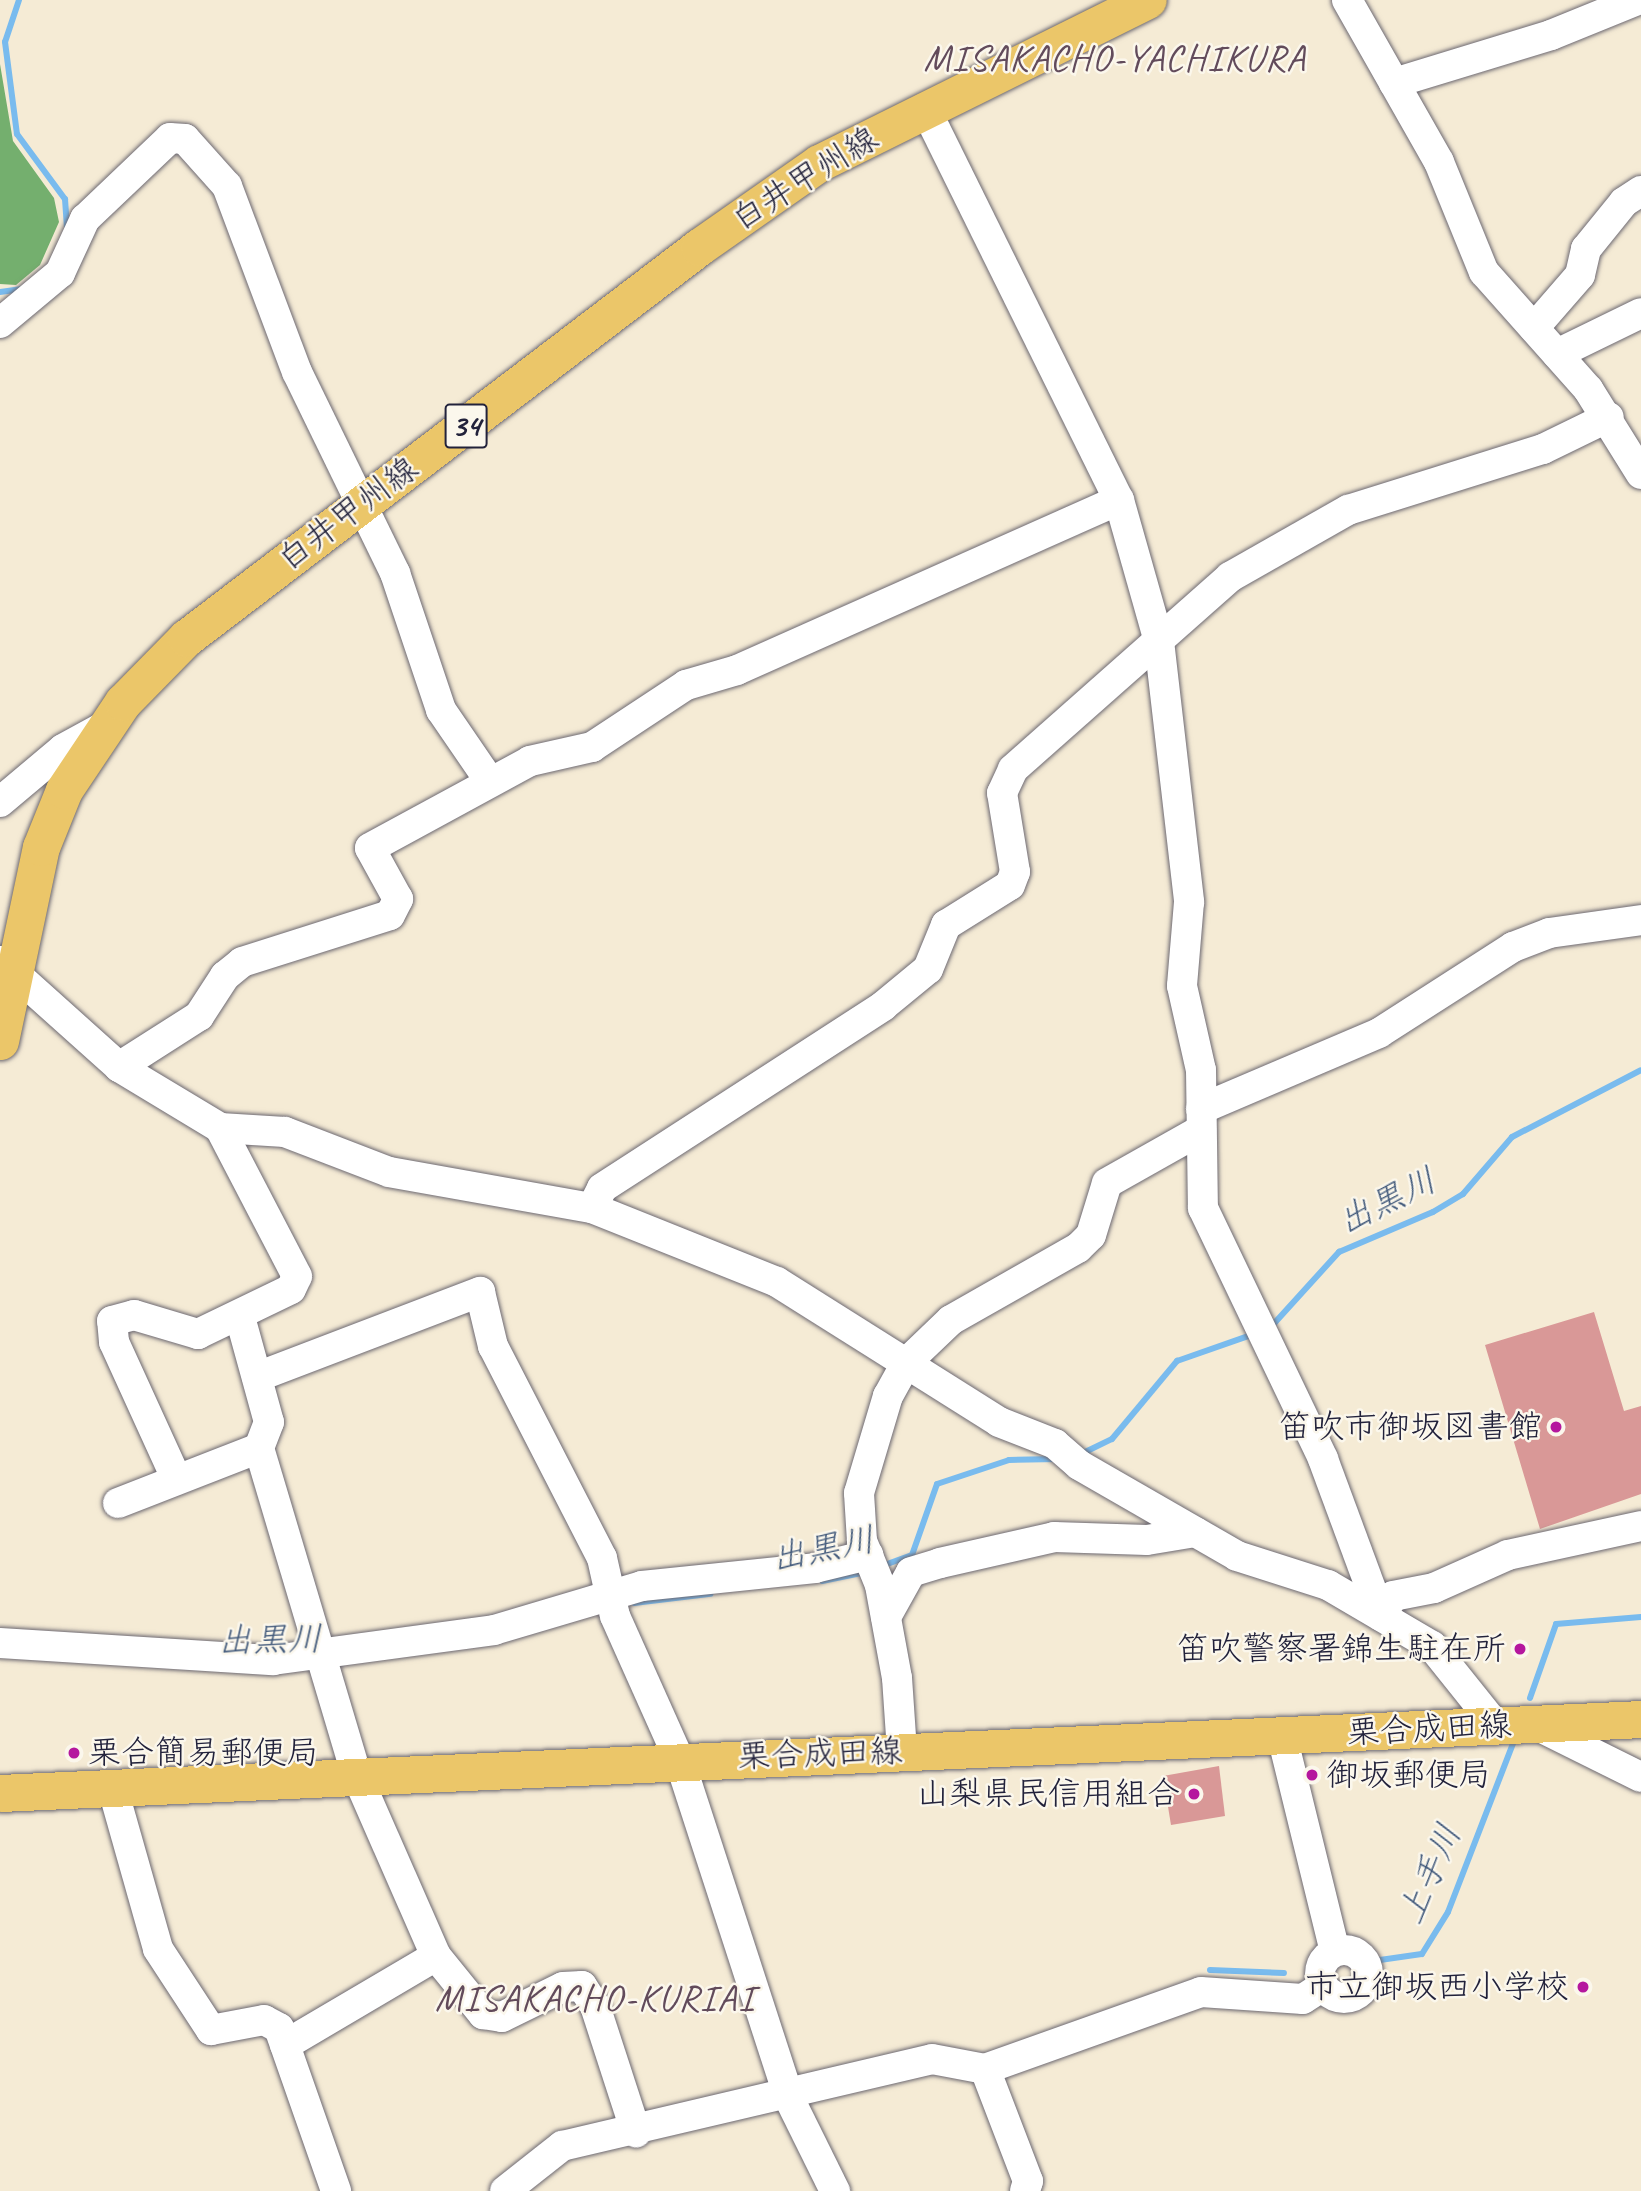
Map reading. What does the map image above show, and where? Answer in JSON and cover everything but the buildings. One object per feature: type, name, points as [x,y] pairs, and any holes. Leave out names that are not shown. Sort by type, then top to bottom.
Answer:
[{"type":"main road","name":"白井甲州線","points":[[0,1041],[6,965],[50,822],[103,727],[186,638],[755,206],[819,163],[925,108],[1148,0]]},
{"type":"main road","name":"栗合成田線","points":[[0,1793],[679,1759],[1641,1719]]},
{"type":"street","points":[[1347,0],[1439,162],[1484,272],[1609,417],[1641,474]]},
{"type":"street","points":[[1394,83],[1637,0]]},
{"type":"street","points":[[925,108],[1119,500],[1159,641],[1189,902],[1182,986],[1201,1070],[1203,1208],[1323,1459],[1381,1616]]},
{"type":"street","points":[[0,323],[60,273],[85,219],[170,138],[185,139],[227,186],[297,372],[395,573],[441,710],[489,780]]},
{"type":"street","points":[[1534,328],[1580,275],[1594,240],[1641,191]]},
{"type":"street","points":[[1557,354],[1641,313]]},
{"type":"street","points":[[592,1208],[602,1188],[872,1013],[928,969],[946,925],[1010,885],[1015,872],[1002,793],[1013,769],[1230,577],[1312,525],[1543,449],[1609,417]]},
{"type":"street","points":[[119,1067],[199,1016],[225,975],[242,962],[390,915],[398,900],[370,848],[489,780],[530,761],[592,747],[686,685],[737,670],[1119,500]]},
{"type":"street","points":[[0,802],[63,749],[103,727]]},
{"type":"street","points":[[902,1751],[886,1617],[859,1493],[888,1396],[906,1363],[951,1320],[1078,1248],[1091,1235],[1107,1183],[1201,1119],[1379,1033],[1513,947],[1549,933],[1641,920]]},
{"type":"street","points":[[6,965],[119,1067],[220,1128],[285,1132],[389,1172],[592,1208],[778,1282],[999,1422],[1068,1456],[1237,1556],[1328,1585],[1432,1646],[1496,1726]]},
{"type":"street","points":[[176,1478],[114,1342],[112,1321],[134,1314],[198,1334],[240,1317],[291,1289],[297,1276],[220,1128]]},
{"type":"street","points":[[257,1377],[480,1292],[493,1346],[602,1558],[612,1606],[679,1759],[789,2098],[835,2191]]},
{"type":"street","points":[[240,1317],[269,1422],[259,1448],[357,1776],[436,1956],[483,2014],[502,2017],[563,1987],[582,1986],[595,2006],[636,2132]]},
{"type":"street","points":[[118,1503],[176,1478],[259,1448]]},
{"type":"street","points":[[1381,1616],[1393,1596],[1434,1588],[1508,1555],[1641,1526]]},
{"type":"street","points":[[886,1617],[911,1572],[940,1563],[1054,1537],[1147,1540],[1195,1532]]},
{"type":"street","points":[[0,1643],[251,1660],[494,1630],[612,1606],[874,1569]]},
{"type":"street","points":[[1534,1724],[1641,1777]]},
{"type":"street","points":[[1282,1736],[1335,1951]]},
{"type":"street","points":[[112,1786],[158,1949],[211,2031],[264,2020],[279,2028],[336,2191]]},
{"type":"street","points":[[1323,1986],[1344,1998],[1365,1986],[1368,1969],[1359,1955],[1335,1951]]},
{"type":"street","points":[[1323,1986],[1321,1966],[1335,1951]]},
{"type":"street","points":[[285,2045],[436,1956]]},
{"type":"street","points":[[505,2191],[562,2146],[789,2098],[933,2059],[985,2069],[1201,1992],[1303,1999],[1323,1986]]},
{"type":"street","points":[[985,2069],[1028,2181],[1025,2191]]},
{"type":"green space","points":[[0,64],[13,141],[54,198],[59,222],[40,265],[16,285],[0,284]]},
{"type":"waterway","points":[[19,0],[5,42],[17,134],[65,199],[67,226]]},
{"type":"waterway","points":[[0,292],[22,289]]},
{"type":"waterway","name":"出黒川","points":[[1270,1328],[1339,1252],[1433,1212],[1463,1194],[1512,1137],[1641,1070]]},
{"type":"waterway","name":"出黒川","points":[[1081,1454],[1112,1439],[1177,1361],[1254,1334]]},
{"type":"waterway","name":"出黒川","points":[[879,1567],[912,1555],[937,1484],[1009,1460],[1057,1459]]},
{"type":"waterway","name":"出黒川","points":[[822,1581],[866,1572]]},
{"type":"waterway","name":"出黒川","points":[[634,1603],[710,1594]]},
{"type":"waterway","name":"上手川","points":[[1530,1698],[1556,1624],[1641,1617]]},
{"type":"waterway","name":"上手川","points":[[1380,1960],[1422,1954],[1448,1912],[1516,1736]]},
{"type":"waterway","name":"上手川","points":[[1210,1970],[1284,1973]]},
{"type":"place","name":"笛吹市御坂図書館","points":[[1556,1427]]},
{"type":"place","name":"笛吹警察署錦生駐在所","points":[[1520,1649]]},
{"type":"place","name":"栗合簡易郵便局","points":[[74,1753]]},
{"type":"place","name":"御坂郵便局","points":[[1312,1775]]},
{"type":"place","name":"山梨県民信用組合","points":[[1194,1794]]},
{"type":"place","name":"市立御坂西小学校","points":[[1583,1987]]},
{"type":"district","name":"MISAKACHO-YACHIKURA","points":[[1115,58]]},
{"type":"district","name":"MISAKACHO-KURIAI","points":[[595,1998]]}]
